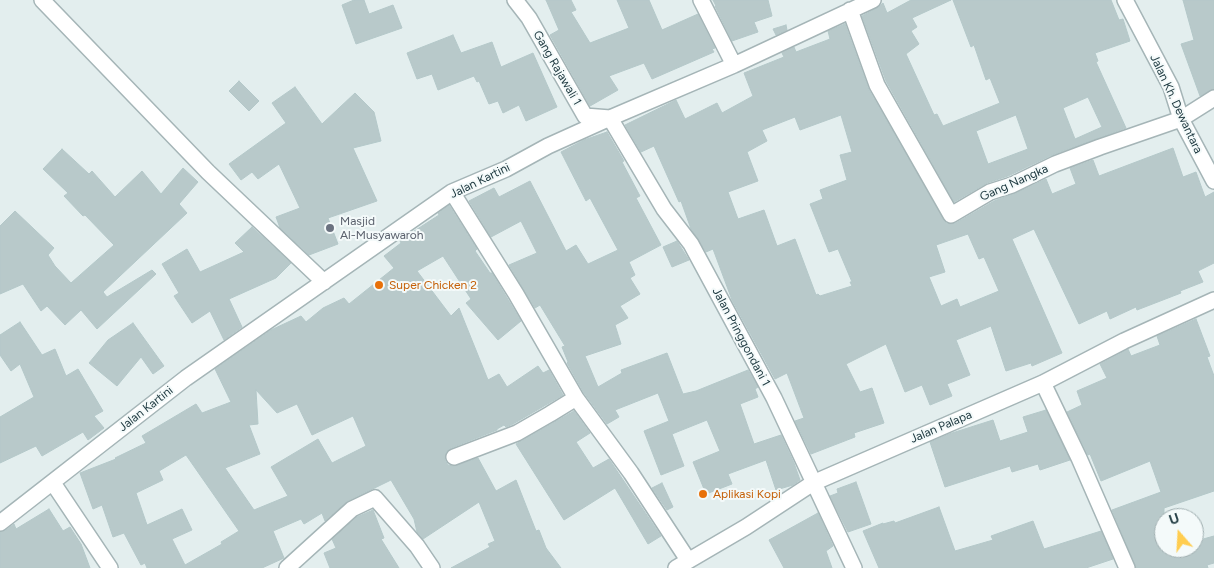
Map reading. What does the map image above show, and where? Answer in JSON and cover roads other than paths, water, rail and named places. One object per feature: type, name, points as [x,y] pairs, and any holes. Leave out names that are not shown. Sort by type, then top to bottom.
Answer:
[{"type":"street","points":[[42,0],[208,172],[324,282]]},
{"type":"street","name":"Gang Rajawali 1","points":[[515,0],[529,18],[584,116],[610,118]]},
{"type":"street","points":[[702,0],[734,65]]},
{"type":"street","name":"Jalan Kartini","points":[[0,523],[186,378],[452,192],[506,169],[548,146],[734,65],[873,0]]},
{"type":"street","name":"Jalan Kh. Dewantara","points":[[1125,0],[1171,87],[1181,119],[1214,181]]},
{"type":"street","name":"Gang Nangka","points":[[850,10],[877,85],[950,215],[990,192],[1012,185],[1055,164],[1181,119]]},
{"type":"street","points":[[1181,119],[1214,98]]},
{"type":"street","name":"Jalan Pringgondani 1","points":[[610,118],[664,209],[691,244],[774,398],[854,568]]},
{"type":"street","points":[[452,192],[516,294],[576,398],[631,473],[682,564]]},
{"type":"street","name":"Jalan Palapa","points":[[682,564],[746,527],[814,483],[1043,383],[1124,340],[1214,300]]},
{"type":"street","points":[[1043,383],[1079,458],[1127,568]]},
{"type":"street","points":[[454,457],[517,433],[576,398]]},
{"type":"street","points":[[53,483],[110,568]]},
{"type":"street","points":[[287,568],[352,509],[375,498],[417,546],[432,568]]},
{"type":"place","name":"Masjid Al-Musyawaroh","points":[[330,228]]},
{"type":"place","name":"Super Chicken 2","points":[[379,285]]},
{"type":"place","name":"Aplikasi Kopi","points":[[703,494]]}]
